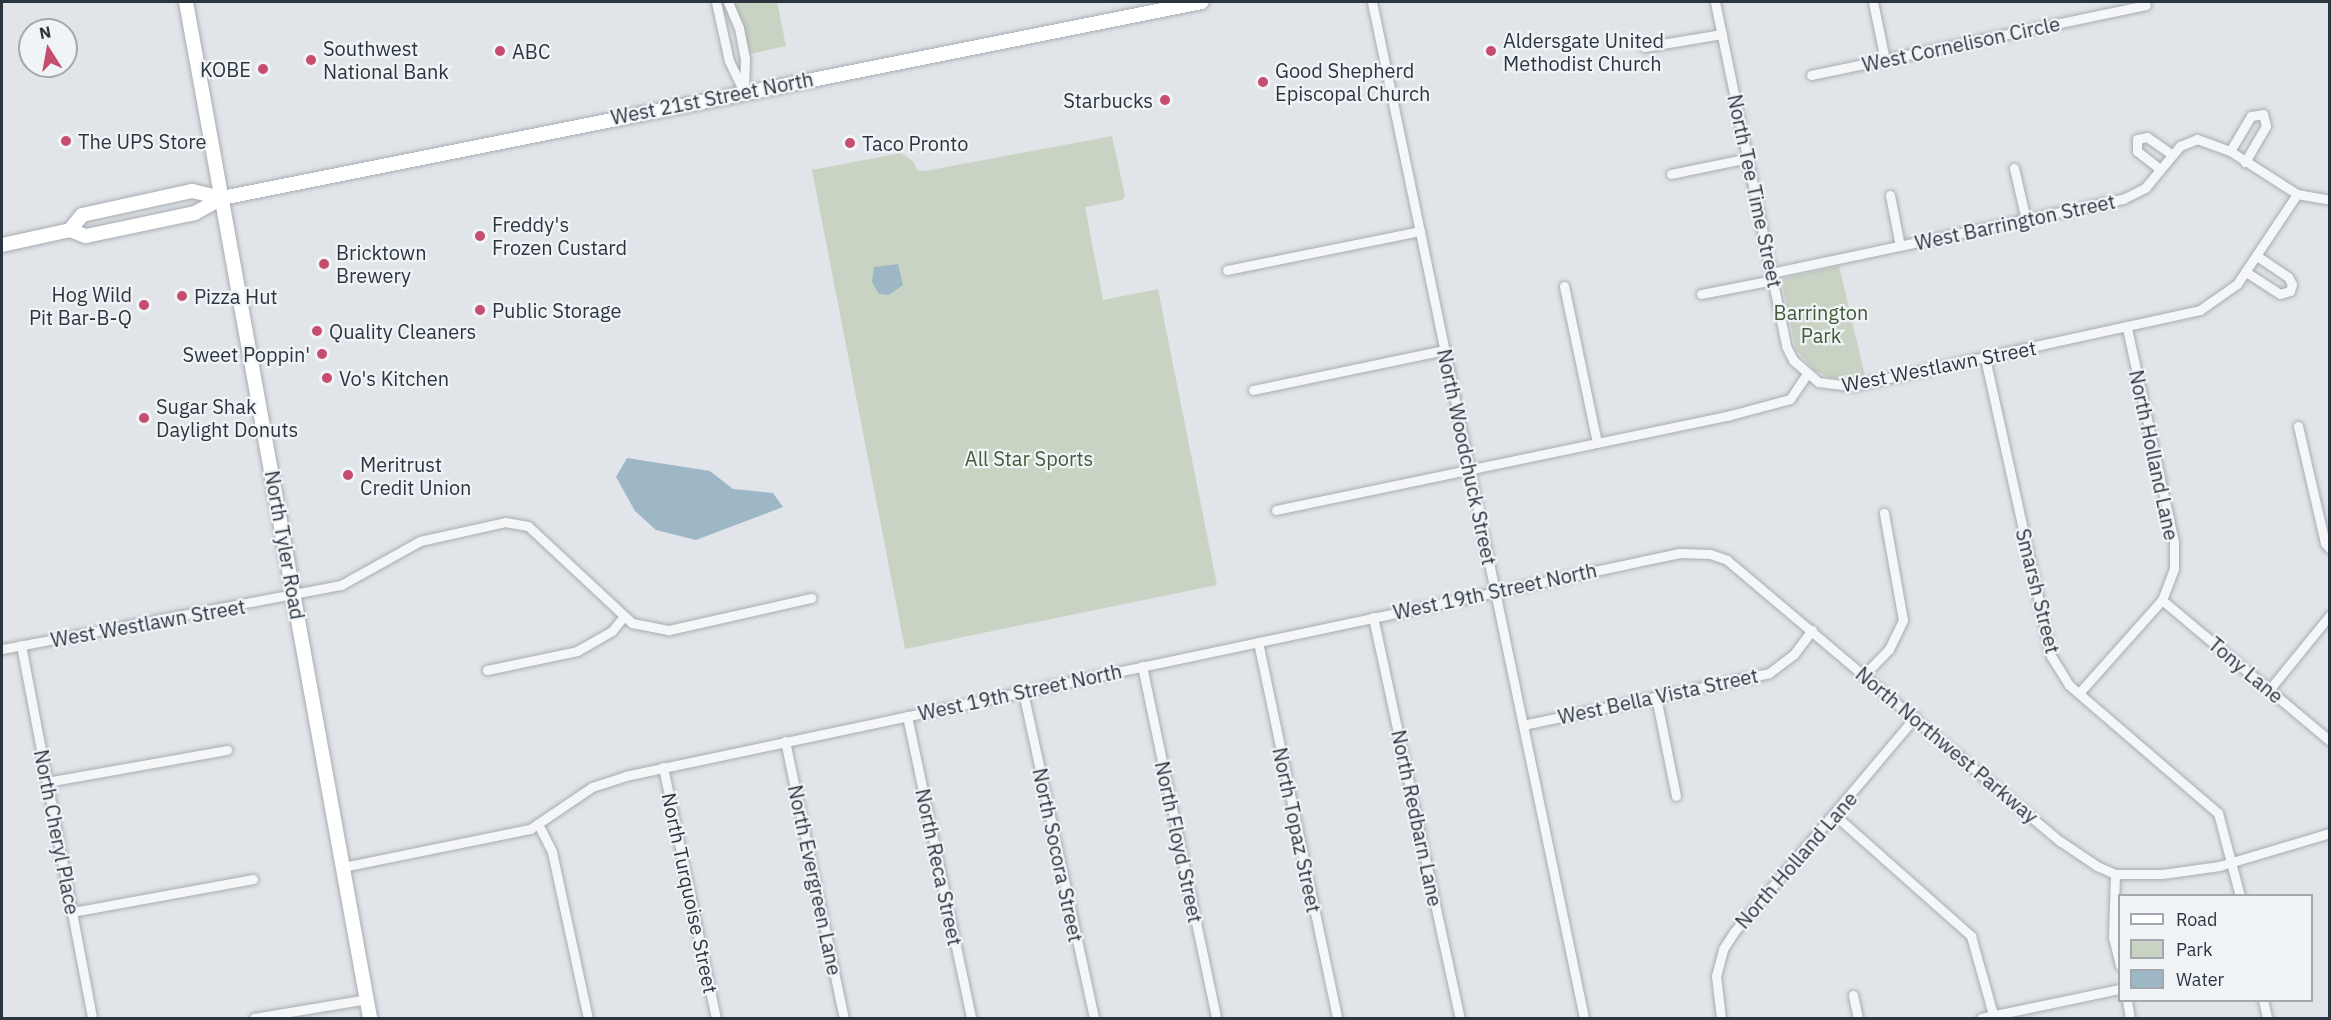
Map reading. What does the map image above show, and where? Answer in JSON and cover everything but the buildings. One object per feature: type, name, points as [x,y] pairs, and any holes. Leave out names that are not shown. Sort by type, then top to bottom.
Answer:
[{"type":"main road","name":"North Tyler Road","points":[[186,2],[370,1018]]},
{"type":"main road","name":"West 21st Street North","points":[[2,244],[70,230],[86,236],[195,213],[222,198],[1202,2]]},
{"type":"main road","name":"West 21st Street North","points":[[70,230],[82,215],[192,191],[222,198]]},
{"type":"street","points":[[716,2],[729,61],[744,92]]},
{"type":"street","points":[[728,2],[739,28],[745,59],[744,92]]},
{"type":"street","name":"North Woodchuck Street","points":[[1372,2],[1584,1018]]},
{"type":"street","name":"North Tee Time Street","points":[[1715,2],[1786,346],[1807,374]]},
{"type":"street","points":[[1873,2],[1885,60]]},
{"type":"street","name":"West Cornelison Circle","points":[[1811,75],[2146,6]]},
{"type":"street","points":[[1644,47],[1722,33]]},
{"type":"street","points":[[2230,151],[2251,116],[2263,114],[2266,126],[2245,162]]},
{"type":"street","points":[[2160,169],[2137,151],[2137,139],[2147,137],[2171,154]]},
{"type":"street","name":"West Barrington Street","points":[[1701,294],[1900,246],[2123,199],[2145,188],[2171,154],[2196,139],[2230,151],[2297,194],[2330,200]]},
{"type":"street","points":[[1671,174],[1748,158]]},
{"type":"street","points":[[2014,168],[2026,220]]},
{"type":"street","name":"West Westlawn Street","points":[[1807,374],[1831,386],[1852,386],[2182,317],[2212,304],[2246,272],[2297,194]]},
{"type":"street","points":[[1890,195],[1900,246]]},
{"type":"street","points":[[1227,270],[1420,231]]},
{"type":"street","points":[[2246,272],[2280,294],[2290,291],[2292,284],[2288,277],[2257,256]]},
{"type":"street","points":[[1564,286],[1597,443]]},
{"type":"street","name":"North Holland Lane","points":[[2079,693],[2162,600],[2174,569],[2174,542],[2127,328]]},
{"type":"street","points":[[1253,390],[1445,350]]},
{"type":"street","name":"Smarsh Street","points":[[1985,358],[2051,656],[2079,693],[2218,813],[2240,894]]},
{"type":"street","points":[[1276,510],[1597,443],[1790,399],[1807,374]]},
{"type":"street","points":[[2298,426],[2325,543],[2330,549]]},
{"type":"street","points":[[1864,675],[1889,649],[1903,620],[1884,513]]},
{"type":"street","name":"West Westlawn Street","points":[[2,649],[341,585],[420,541],[517,522],[537,533],[624,616]]},
{"type":"street","name":"West 19th Street North","points":[[343,867],[450,847],[537,824],[592,787],[663,767],[1653,557],[1710,554]]},
{"type":"street","name":"North Northwest Parkway","points":[[1710,554],[1727,560],[2078,856],[2115,874]]},
{"type":"street","points":[[487,670],[577,651],[612,631],[624,616],[632,623],[669,630],[811,598]]},
{"type":"street","name":"Tony Lane","points":[[2162,600],[2330,741]]},
{"type":"street","points":[[2269,690],[2330,615]]},
{"type":"street","name":"North Redbarn Lane","points":[[1373,617],[1460,1018]]},
{"type":"street","name":"West Bella Vista Street","points":[[1522,724],[1769,673],[1794,654],[1812,630]]},
{"type":"street","name":"North Topaz Street","points":[[1258,642],[1337,1018]]},
{"type":"street","name":"North Cheryl Place","points":[[21,645],[92,1018]]},
{"type":"street","name":"North Floyd Street","points":[[1142,666],[1216,1018]]},
{"type":"street","name":"North Socora Street","points":[[1023,692],[1094,1018]]},
{"type":"street","points":[[1656,697],[1676,796]]},
{"type":"street","name":"North Reca Street","points":[[907,716],[971,1018]]},
{"type":"street","name":"North Holland Lane","points":[[1721,1018],[1716,976],[1723,949],[1836,816],[1915,717]]},
{"type":"street","name":"North Evergreen Lane","points":[[785,741],[844,1018]]},
{"type":"street","points":[[47,782],[227,750]]},
{"type":"street","name":"North Turquoise Street","points":[[663,767],[716,1018]]},
{"type":"street","points":[[1836,816],[1971,936],[1994,1017]]},
{"type":"street","points":[[537,824],[552,852],[588,1018]]},
{"type":"street","points":[[2118,956],[2114,937],[2115,874],[2162,874],[2232,862],[2330,833]]},
{"type":"street","points":[[72,912],[253,879]]},
{"type":"street","points":[[1981,1018],[2118,989]]},
{"type":"street","points":[[1854,995],[1858,1018]]},
{"type":"street","points":[[254,1018],[367,999]]},
{"type":"street","points":[[2127,1002],[2130,1018]]},
{"type":"street","points":[[2263,1002],[2267,1018]]},
{"type":"green space","points":[[733,2],[777,2],[786,46],[750,54]]},
{"type":"green space","name":"All Star Sports","points":[[1112,136],[1125,196],[1122,200],[1085,207],[1103,300],[1158,289],[1217,585],[905,649],[812,170],[901,153],[914,162],[917,170],[925,171]]},
{"type":"green space","name":"Barrington Park","points":[[1839,266],[1865,376],[1847,379],[1831,378],[1815,371],[1796,350],[1781,279]]},
{"type":"water","points":[[898,264],[903,285],[889,295],[879,294],[872,282],[874,267]]},
{"type":"water","points":[[627,458],[710,471],[733,489],[773,493],[783,507],[696,540],[656,530],[635,511],[616,477]]},
{"type":"place","name":"ABC","points":[[500,51]]},
{"type":"place","name":"Aldersgate United Methodist Church","points":[[1491,51]]},
{"type":"place","name":"Southwest National Bank","points":[[311,60]]},
{"type":"place","name":"KOBE","points":[[263,69]]},
{"type":"place","name":"Good Shepherd Episcopal Church","points":[[1263,82]]},
{"type":"place","name":"Starbucks","points":[[1165,100]]},
{"type":"place","name":"The UPS Store","points":[[66,141]]},
{"type":"place","name":"Taco Pronto","points":[[850,143]]},
{"type":"place","name":"Freddy's Frozen Custard","points":[[480,236]]},
{"type":"place","name":"Bricktown Brewery","points":[[324,264]]},
{"type":"place","name":"Pizza Hut","points":[[182,296]]},
{"type":"place","name":"Hog Wild Pit Bar-B-Q","points":[[144,305]]},
{"type":"place","name":"Public Storage","points":[[480,310]]},
{"type":"place","name":"Quality Cleaners","points":[[317,331]]},
{"type":"place","name":"Sweet Poppin'","points":[[322,354]]},
{"type":"place","name":"Vo's Kitchen","points":[[327,378]]},
{"type":"place","name":"Sugar Shak Daylight Donuts","points":[[144,418]]},
{"type":"place","name":"Meritrust Credit Union","points":[[348,475]]}]
